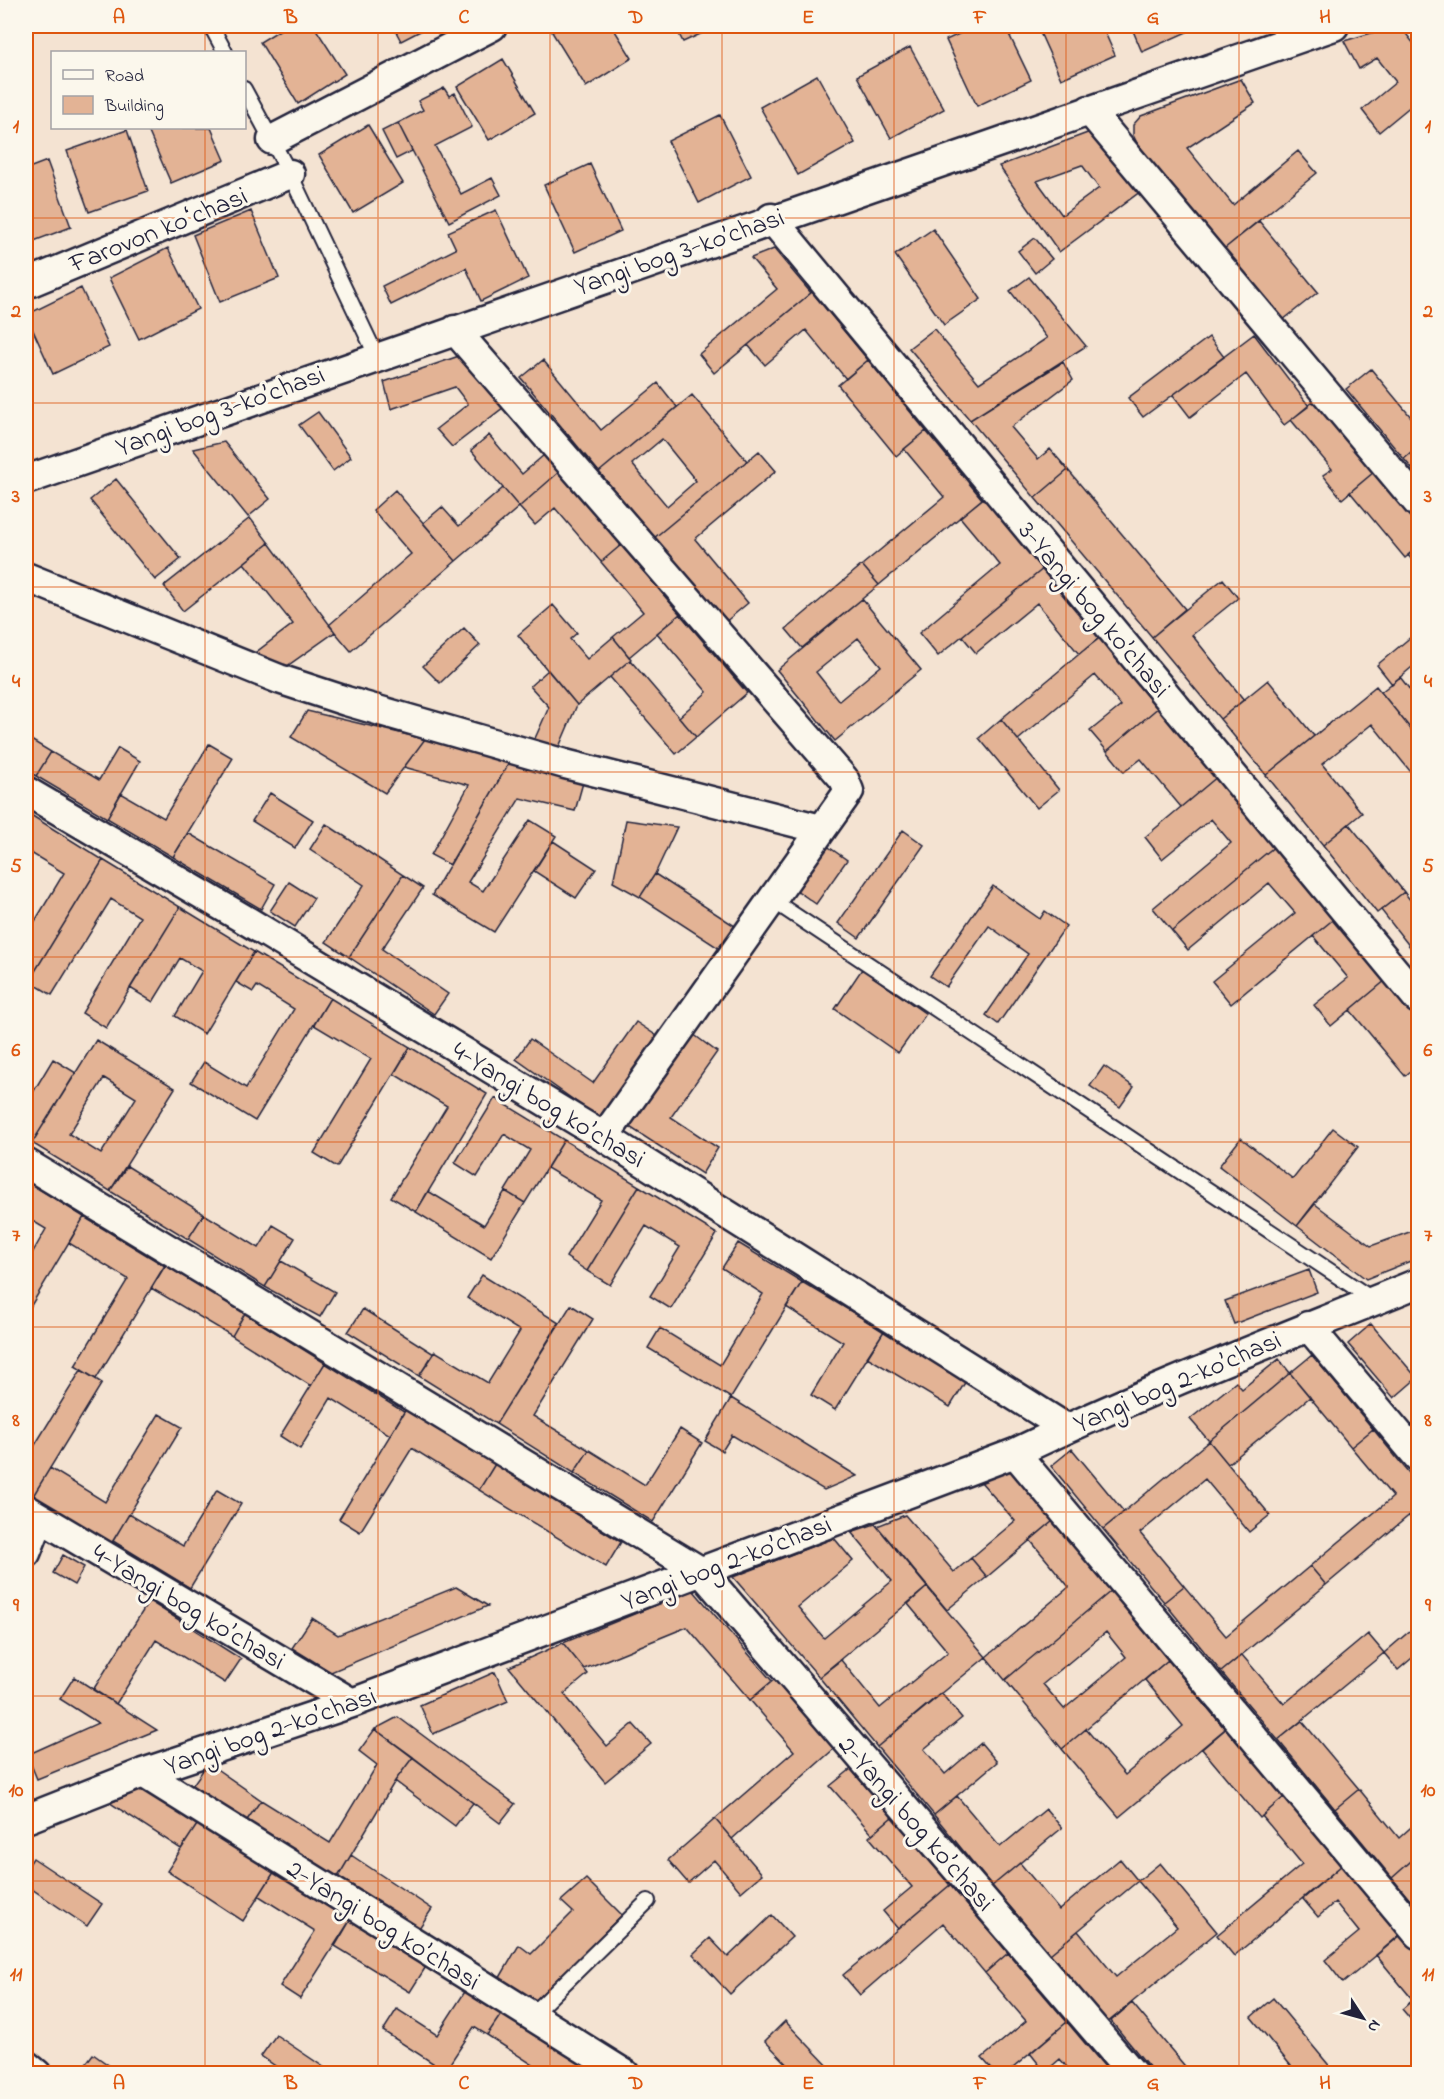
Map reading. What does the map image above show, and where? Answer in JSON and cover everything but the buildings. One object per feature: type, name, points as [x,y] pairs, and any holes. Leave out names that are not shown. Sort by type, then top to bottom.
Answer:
[{"type":"street","points":[[272,140],[492,26]]},
{"type":"street","name":"Yangi bog 3-koʼchasi","points":[[26,480],[376,355],[455,330],[771,218],[1334,26]]},
{"type":"street","points":[[1089,110],[1419,503]]},
{"type":"street","name":"Farovon koʻchasi","points":[[26,284],[290,174]]},
{"type":"street","name":"3-Yangi bog koʼchasi","points":[[771,218],[1419,999]]},
{"type":"street","points":[[455,330],[844,779],[849,791],[604,1137]]},
{"type":"street","points":[[26,577],[279,679],[346,701],[565,764],[821,829]]},
{"type":"street","name":"4-Yangi bog koʼchasi","points":[[26,791],[249,922],[604,1137],[1066,1428]]},
{"type":"street","points":[[26,1163],[702,1572]]},
{"type":"street","name":"Yangi bog 2-koʼchasi","points":[[26,1819],[143,1773],[352,1703],[1015,1453],[1066,1428],[1308,1326],[1419,1283]]},
{"type":"street","points":[[1308,1326],[1419,1456]]},
{"type":"street","points":[[1015,1453],[1419,1934]]},
{"type":"street","points":[[26,1553],[33,1514]]},
{"type":"street","name":"4-Yangi bog koʼchasi","points":[[33,1514],[352,1703]]},
{"type":"street","name":"2-Yangi bog koʼchasi","points":[[702,1572],[1133,2073]]},
{"type":"street","name":"2-Yangi bog koʼchasi","points":[[143,1773],[625,2073]]},
{"type":"street","points":[[26,2065],[37,2073]]},
{"type":"lane","points":[[211,26],[224,51]]},
{"type":"lane","points":[[246,93],[290,174],[376,355]]},
{"type":"lane","points":[[772,900],[1374,1300]]},
{"type":"lane","points":[[531,2016],[648,1901]]}]
